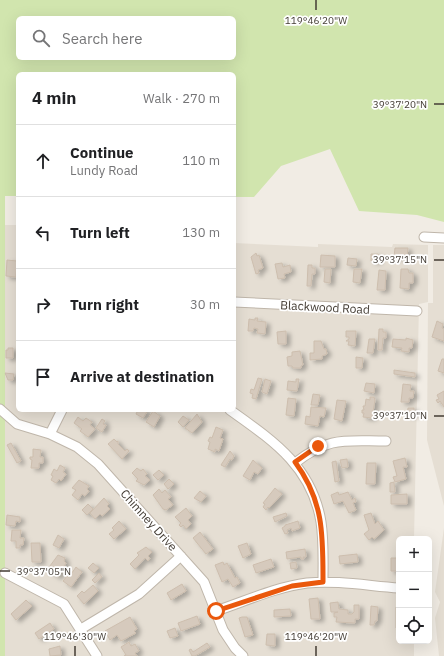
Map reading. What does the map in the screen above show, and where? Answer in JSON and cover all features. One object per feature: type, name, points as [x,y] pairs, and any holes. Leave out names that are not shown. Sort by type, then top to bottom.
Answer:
[{"type":"street","points":[[424,237],[444,238]]},
{"type":"street","name":"Blackwood Road","points":[[236,302],[417,311]]},
{"type":"street","name":"Chimney Drive","points":[[0,409],[17,424],[50,434],[77,447],[98,464],[204,582],[228,640],[243,656]]},
{"type":"street","points":[[50,434],[61,412]]},
{"type":"street","points":[[233,412],[274,442],[295,462],[313,493],[321,520],[323,582]]},
{"type":"street","points":[[295,462],[310,451],[328,443],[386,440]]},
{"type":"street","points":[[81,629],[139,594],[181,556]]},
{"type":"street","points":[[5,573],[64,604],[97,656]]},
{"type":"street","points":[[216,611],[292,586],[323,582],[396,588]]},
{"type":"shaded area","points":[[5,225],[16,225],[16,412],[236,412],[236,243],[318,247],[318,244],[392,247],[393,244],[428,245],[428,302],[419,304],[414,536],[396,536],[396,644],[414,644],[414,656],[5,656]]},
{"type":"shaded area","points":[[433,245],[444,245],[444,506],[427,440],[428,303],[433,303]]},
{"type":"shaded area","points":[[444,528],[444,656],[439,656],[435,618],[440,602],[435,592]]},
{"type":"green space","points":[[0,0],[444,0],[444,222],[417,215],[359,211],[330,149],[281,166],[254,197],[236,197],[236,72],[16,72],[16,196],[5,196],[5,656],[0,656]]},
{"type":"building","points":[[395,248],[408,248],[407,257],[394,257]]},
{"type":"building","points":[[256,253],[257,256],[259,255],[263,268],[258,270],[259,273],[256,274],[251,257]]},
{"type":"building","points":[[371,254],[378,254],[378,261],[371,261]]},
{"type":"building","points":[[321,255],[335,256],[335,267],[320,267]]},
{"type":"building","points":[[348,258],[357,259],[356,266],[347,265]]},
{"type":"building","points":[[7,260],[16,261],[16,277],[6,276]]},
{"type":"building","points":[[282,263],[283,267],[290,265],[291,272],[284,274],[285,278],[278,279],[275,264]]},
{"type":"building","points":[[308,265],[312,265],[312,268],[315,268],[315,274],[312,274],[311,286],[307,286]]},
{"type":"building","points":[[325,269],[331,269],[330,283],[324,282]]},
{"type":"building","points":[[354,269],[362,269],[360,283],[353,282]]},
{"type":"building","points":[[401,269],[408,269],[409,273],[413,273],[413,283],[409,283],[409,289],[400,288]]},
{"type":"building","points":[[379,270],[386,271],[385,290],[377,290]]},
{"type":"building","points":[[255,318],[258,318],[257,321],[266,322],[265,334],[257,333],[258,329],[254,328],[253,331],[248,331],[249,319],[255,320]]},
{"type":"building","points":[[437,321],[443,324],[442,328],[444,329],[444,341],[432,337]]},
{"type":"building","points":[[379,329],[383,329],[383,332],[386,332],[386,338],[383,338],[382,350],[378,350]]},
{"type":"building","points":[[286,331],[286,344],[278,344],[277,332]]},
{"type":"building","points":[[346,331],[356,331],[355,346],[348,345],[349,341],[346,341],[349,337],[346,337]]},
{"type":"building","points":[[406,338],[413,340],[412,348],[409,348],[409,352],[401,351],[402,348],[392,347],[393,339],[406,340]]},
{"type":"building","points":[[369,339],[375,339],[373,353],[367,353]]},
{"type":"building","points":[[314,341],[321,341],[324,349],[326,349],[327,354],[322,356],[322,359],[310,360],[310,353],[314,353]]},
{"type":"building","points":[[8,348],[13,348],[13,358],[6,358],[6,350],[8,350]]},
{"type":"building","points":[[300,351],[303,365],[301,368],[293,368],[292,366],[288,366],[287,357],[292,356],[292,352]]},
{"type":"building","points":[[356,357],[363,358],[362,368],[356,368]]},
{"type":"building","points":[[442,359],[444,359],[444,373],[438,371]]},
{"type":"building","points":[[394,370],[415,373],[415,377],[394,374]]},
{"type":"building","points":[[5,373],[14,374],[13,380],[8,380]]},
{"type":"building","points":[[258,378],[262,379],[256,399],[252,398],[253,394],[250,393],[251,389],[254,390]]},
{"type":"building","points":[[265,379],[271,381],[267,394],[262,392]]},
{"type":"building","points":[[296,379],[299,379],[297,391],[287,390],[288,381],[296,382]]},
{"type":"building","points":[[366,383],[375,384],[374,393],[364,391]]},
{"type":"building","points":[[403,384],[411,385],[410,391],[414,391],[413,398],[409,398],[409,402],[401,402]]},
{"type":"building","points":[[444,391],[444,407],[440,401],[438,403],[436,400],[439,399],[437,395]]},
{"type":"building","points":[[313,394],[320,395],[318,405],[311,405]]},
{"type":"building","points":[[370,397],[374,397],[375,400],[372,418],[363,417],[363,406],[365,406],[366,399],[370,400]]},
{"type":"building","points":[[288,398],[296,399],[294,416],[286,415]]},
{"type":"building","points":[[337,400],[346,401],[342,421],[334,419]]},
{"type":"building","points":[[311,407],[326,408],[324,417],[320,416],[318,426],[305,424],[306,416],[310,417]]},
{"type":"building","points":[[408,408],[414,408],[414,415],[407,415]]},
{"type":"building","points":[[137,412],[147,412],[143,418],[136,414]]},
{"type":"building","points":[[152,412],[160,416],[154,427],[146,422]]},
{"type":"building","points":[[197,414],[202,422],[192,433],[185,428]]},
{"type":"building","points":[[183,416],[189,420],[183,427],[178,422]]},
{"type":"building","points":[[78,417],[83,421],[86,418],[92,422],[90,425],[95,429],[88,437],[80,431],[82,429],[74,423]]},
{"type":"building","points":[[102,419],[105,421],[103,424],[106,425],[102,432],[96,428]]},
{"type":"building","points":[[216,427],[223,430],[220,438],[223,439],[219,451],[215,449],[215,452],[208,449],[210,442],[208,441],[210,437],[212,438]]},
{"type":"building","points":[[114,439],[117,442],[118,441],[118,444],[125,451],[127,449],[129,451],[122,459],[108,444]]},
{"type":"building","points":[[11,443],[21,461],[17,463],[7,445]]},
{"type":"building","points":[[33,449],[41,450],[40,457],[43,457],[43,463],[39,463],[39,468],[31,468],[32,460],[30,457],[33,457]]},
{"type":"building","points":[[230,451],[234,456],[225,467],[221,465]]},
{"type":"building","points":[[405,458],[407,467],[403,467],[406,479],[395,482],[393,477],[397,476],[393,461]]},
{"type":"building","points":[[347,459],[348,467],[342,468],[340,460]]},
{"type":"building","points":[[253,460],[262,468],[258,474],[254,472],[250,480],[243,476]]},
{"type":"building","points":[[336,461],[339,481],[335,482],[332,462]]},
{"type":"building","points":[[367,463],[376,463],[375,484],[366,484]]},
{"type":"building","points":[[60,465],[65,468],[63,472],[66,474],[61,481],[59,479],[56,483],[51,480],[53,476],[51,475],[54,469],[57,471]]},
{"type":"building","points":[[137,468],[141,471],[143,469],[147,474],[145,476],[150,480],[144,485],[136,481],[138,479],[132,473]]},
{"type":"building","points":[[159,470],[164,475],[158,480],[153,475]]},
{"type":"building","points":[[169,479],[174,484],[168,489],[164,484]]},
{"type":"building","points":[[79,480],[89,486],[87,489],[89,491],[85,496],[82,494],[78,500],[72,495],[76,490],[72,488]]},
{"type":"building","points":[[394,482],[395,492],[390,492],[390,483]]},
{"type":"building","points":[[275,488],[282,494],[266,510],[263,507],[265,504],[263,503]]},
{"type":"building","points":[[159,489],[162,493],[165,490],[171,497],[168,499],[173,505],[166,510],[163,509],[153,495]]},
{"type":"building","points":[[200,491],[206,496],[201,502],[194,498]]},
{"type":"building","points":[[338,492],[339,495],[348,492],[352,500],[355,498],[356,502],[353,503],[356,510],[349,513],[343,501],[334,504],[331,495]]},
{"type":"building","points":[[407,494],[407,504],[391,504],[391,495]]},
{"type":"building","points":[[104,498],[109,504],[107,506],[110,509],[102,516],[100,514],[95,519],[90,513]]},
{"type":"building","points":[[88,504],[93,509],[87,515],[82,510]]},
{"type":"building","points":[[186,508],[192,516],[188,520],[191,524],[186,529],[183,525],[181,527],[179,525],[181,523],[175,517]]},
{"type":"building","points":[[286,513],[287,516],[275,522],[273,517]]},
{"type":"building","points":[[371,513],[375,524],[378,521],[384,530],[374,539],[372,537],[369,540],[364,534],[369,530],[364,515]]},
{"type":"building","points":[[7,515],[20,517],[20,522],[16,521],[15,526],[6,525]]},
{"type":"building","points":[[119,521],[126,529],[114,539],[109,534],[114,530],[112,528]]},
{"type":"building","points":[[298,521],[300,528],[292,531],[291,528],[287,530],[288,533],[285,534],[282,528],[285,525]]},
{"type":"building","points":[[12,530],[21,530],[20,538],[24,538],[23,545],[20,545],[20,548],[16,548],[16,541],[11,541]]},
{"type":"building","points":[[200,532],[213,549],[206,554],[193,538]]},
{"type":"building","points":[[58,535],[64,539],[59,548],[53,545]]},
{"type":"building","points":[[31,543],[40,543],[41,562],[32,562]]},
{"type":"building","points":[[247,543],[251,554],[243,558],[238,546]]},
{"type":"building","points":[[146,547],[152,552],[148,556],[150,558],[148,561],[145,558],[135,569],[130,564],[139,555],[137,553]]},
{"type":"building","points":[[305,549],[306,557],[303,557],[304,559],[301,559],[301,557],[287,559],[286,552]]},
{"type":"building","points":[[357,554],[358,562],[340,564],[339,556]]},
{"type":"building","points":[[58,555],[65,558],[64,561],[66,563],[58,577],[47,570]]},
{"type":"building","points":[[391,558],[396,558],[396,571],[391,571]]},
{"type":"building","points":[[271,559],[274,567],[256,573],[253,565]]},
{"type":"building","points":[[223,562],[224,565],[227,563],[235,578],[237,577],[240,583],[233,587],[228,579],[222,582],[215,565]]},
{"type":"building","points":[[296,562],[297,568],[291,569],[290,563]]},
{"type":"building","points":[[93,563],[99,568],[94,573],[88,568]]},
{"type":"building","points":[[76,567],[82,572],[71,587],[63,581],[67,576],[69,577]]},
{"type":"building","points":[[99,573],[102,577],[95,583],[92,580]]},
{"type":"building","points":[[182,584],[186,591],[171,600],[167,593]]},
{"type":"building","points":[[93,585],[98,591],[84,604],[77,596],[82,591],[84,593]]},
{"type":"building","points":[[318,598],[320,619],[311,619],[309,599]]},
{"type":"building","points":[[26,600],[32,606],[16,620],[11,614]]},
{"type":"building","points":[[338,602],[339,609],[348,610],[348,614],[352,614],[354,612],[354,605],[359,605],[359,619],[355,619],[355,623],[336,622],[337,617],[334,617],[334,613],[338,612],[331,612],[330,603]]},
{"type":"building","points":[[371,606],[378,607],[377,621],[375,621],[374,625],[370,625]]},
{"type":"building","points":[[290,609],[291,616],[274,617],[274,610]]},
{"type":"building","points":[[197,616],[200,624],[181,631],[178,623]]},
{"type":"building","points":[[130,617],[137,629],[134,631],[136,633],[121,641],[117,635],[110,640],[105,631]]},
{"type":"building","points":[[247,617],[253,635],[245,637],[239,618]]},
{"type":"building","points":[[50,623],[54,629],[39,639],[35,633]]},
{"type":"building","points":[[175,628],[178,636],[170,638],[167,631]]},
{"type":"building","points":[[267,634],[275,634],[275,646],[266,645]]},
{"type":"building","points":[[129,642],[131,646],[135,644],[139,651],[135,653],[137,656],[124,656],[126,655],[121,647]]},
{"type":"building","points":[[207,643],[210,647],[195,656],[192,656],[189,650],[191,649],[193,652]]},
{"type":"building","points":[[60,646],[61,655],[50,656],[49,649]]},
{"type":"route","points":[[216,611],[292,586],[323,582],[323,536],[318,506],[306,479],[295,462],[318,446]]}]
